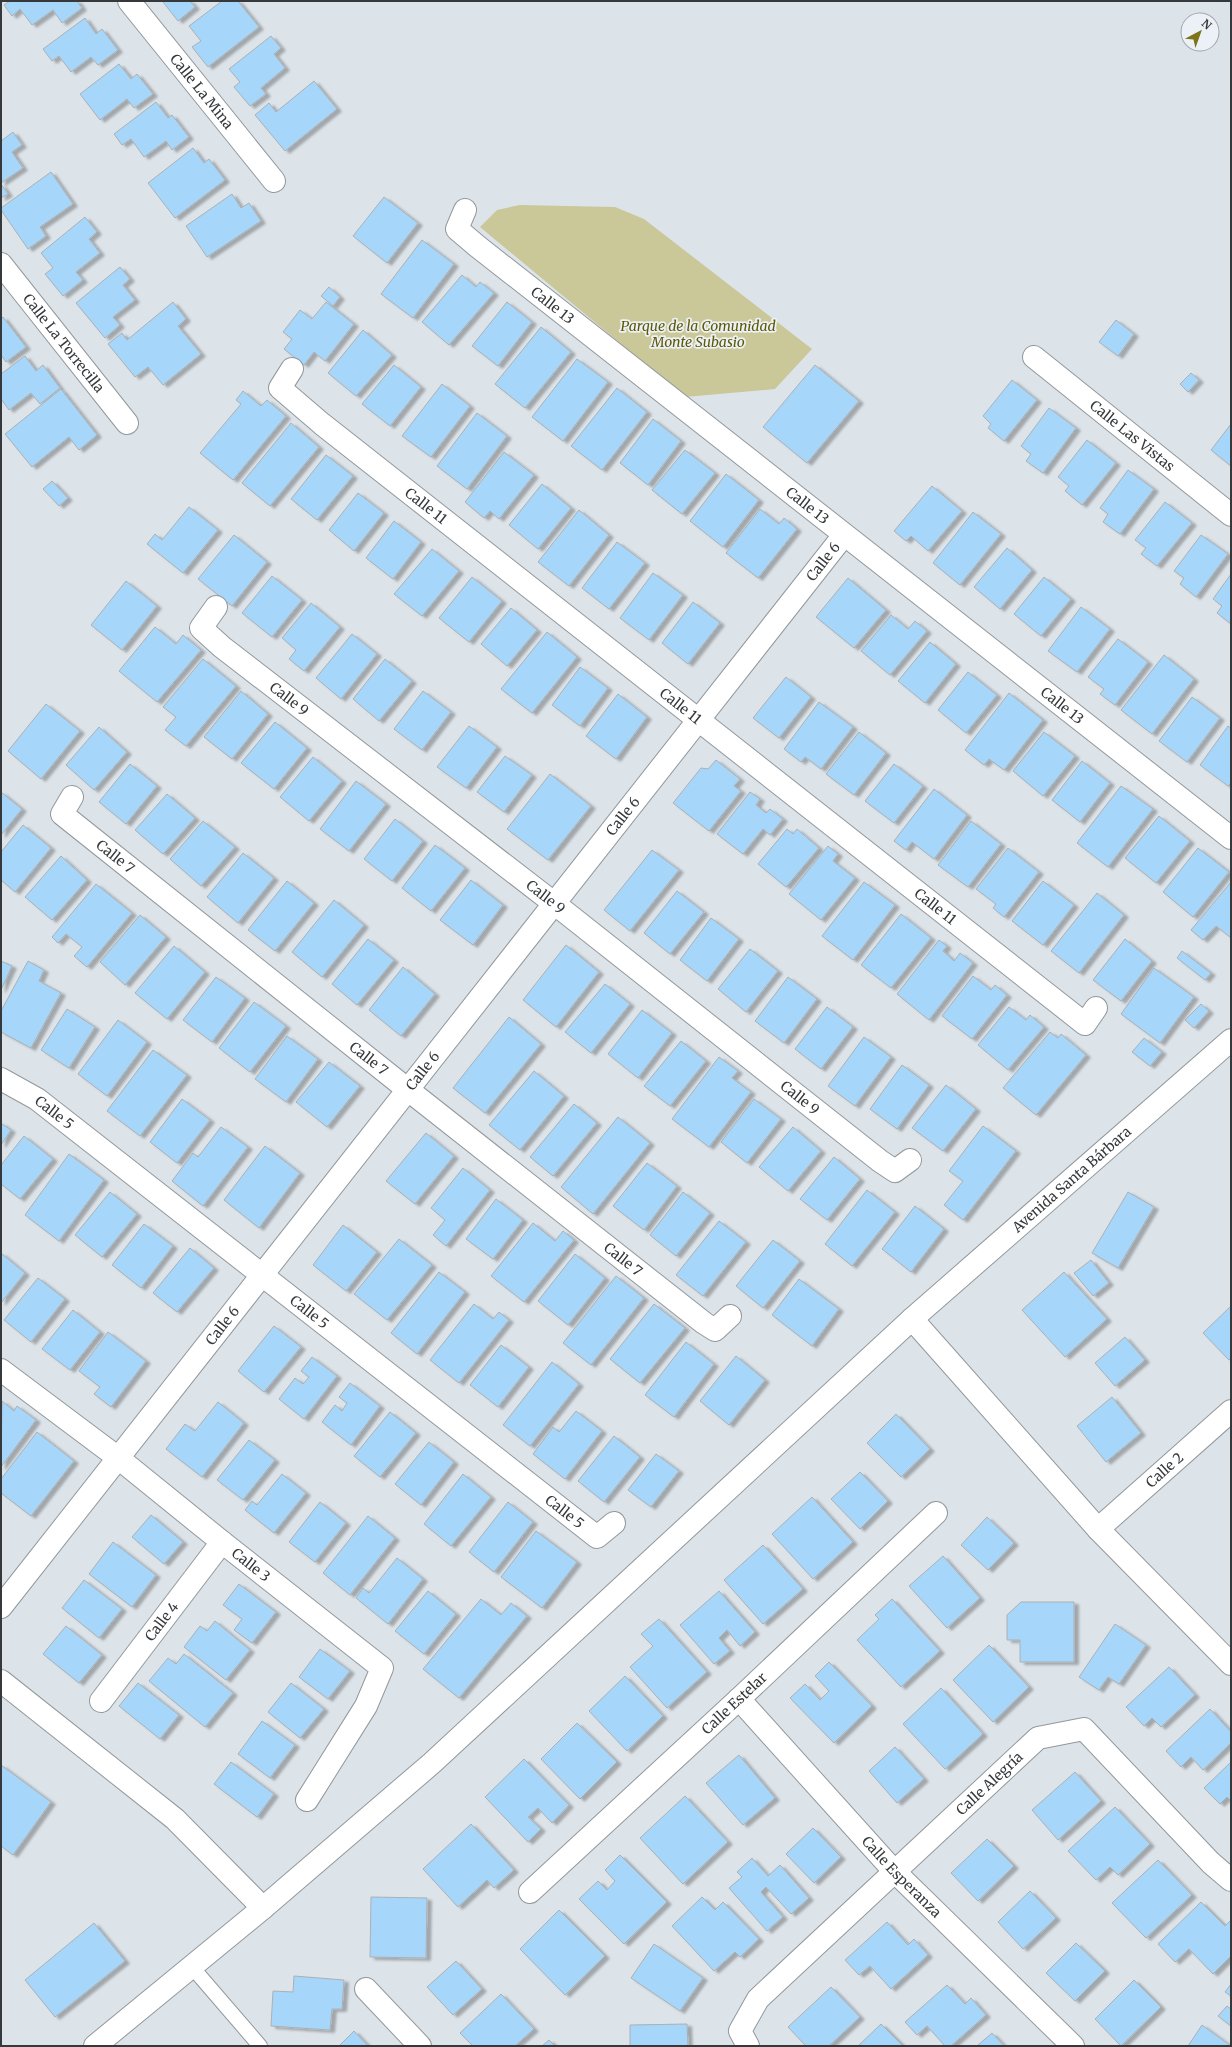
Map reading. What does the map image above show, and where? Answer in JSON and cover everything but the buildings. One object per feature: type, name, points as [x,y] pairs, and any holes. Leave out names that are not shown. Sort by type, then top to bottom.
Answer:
[{"type":"street","name":"Calle La Mina","points":[[129,1],[274,181]]},
{"type":"street","name":"Calle 13","points":[[465,210],[457,229],[477,246],[1231,838]]},
{"type":"street","name":"Calle La Torrecilla","points":[[1,264],[127,423]]},
{"type":"street","name":"Calle Las Vistas","points":[[1034,357],[1231,515]]},
{"type":"street","name":"Calle 11","points":[[292,369],[280,388],[322,424],[1085,1024],[1096,1008]]},
{"type":"street","name":"Calle 6","points":[[1,1607],[117,1457],[844,535]]},
{"type":"street","name":"Calle 9","points":[[216,607],[201,628],[222,647],[554,904],[880,1161],[895,1171],[910,1160]]},
{"type":"street","name":"Calle 7","points":[[72,797],[62,814],[407,1089],[704,1323],[715,1330],[730,1316]]},
{"type":"street","name":"Avenida Santa Bárbara","points":[[95,2046],[263,1908],[432,1763],[912,1319],[1231,1040]]},
{"type":"street","name":"Calle 5","points":[[1,1079],[37,1099],[597,1537],[614,1523]]},
{"type":"street","points":[[912,1319],[1098,1529],[1231,1664]]},
{"type":"street","name":"Calle 3","points":[[1,1370],[117,1457],[382,1668],[366,1706],[307,1800]]},
{"type":"street","name":"Calle 2","points":[[1098,1529],[1231,1411]]},
{"type":"street","name":"Calle Estelar","points":[[530,1892],[739,1699],[936,1512]]},
{"type":"street","name":"Calle 4","points":[[101,1701],[222,1542]]},
{"type":"street","points":[[1,1681],[175,1819],[263,1908]]},
{"type":"street","name":"Calle Esperanza","points":[[739,1699],[894,1870],[1074,2046]]},
{"type":"street","name":"Calle Alegría","points":[[748,2046],[740,2031],[758,1999],[894,1870],[1038,1738],[1084,1729],[1211,1863],[1231,1880]]},
{"type":"street","points":[[366,1989],[420,2046]]},
{"type":"lane","points":[[192,1967],[260,2046]]},
{"type":"green space","name":"Parque de la Comunidad Monte Subasio","points":[[520,205],[615,207],[644,219],[812,349],[775,389],[685,397],[480,227],[497,210]]}]
